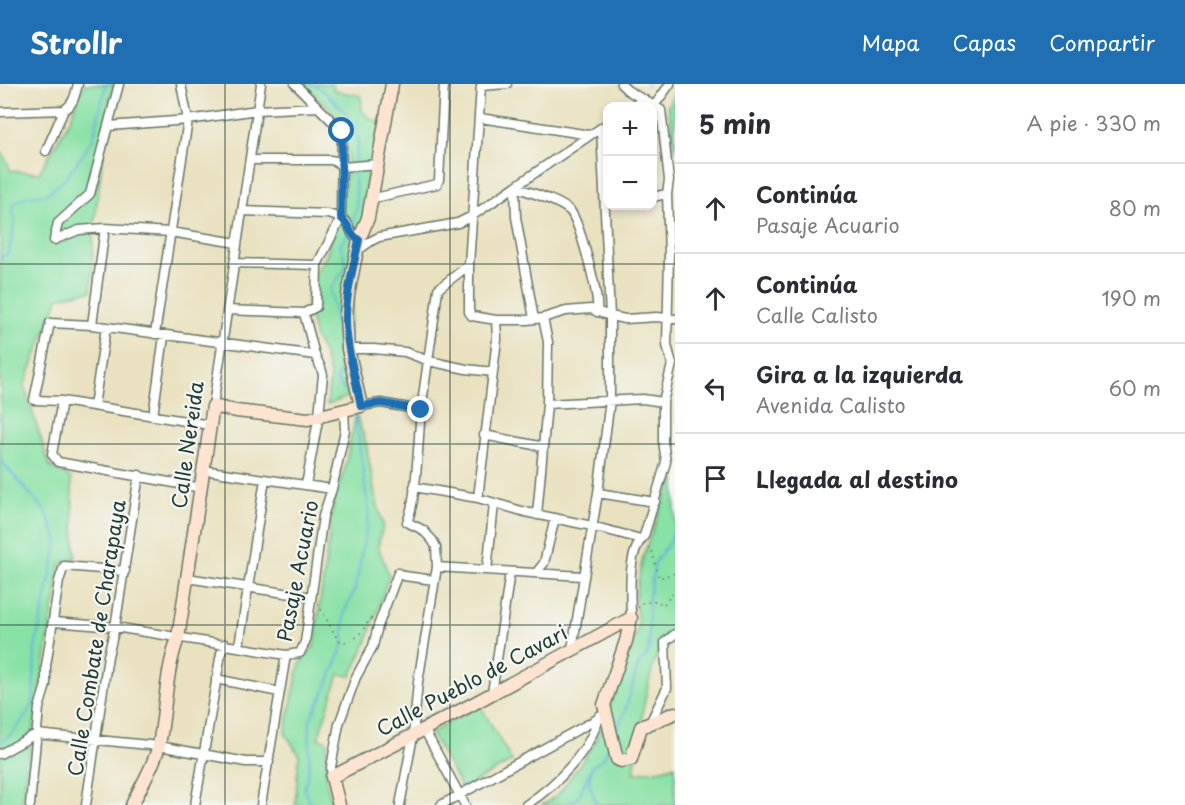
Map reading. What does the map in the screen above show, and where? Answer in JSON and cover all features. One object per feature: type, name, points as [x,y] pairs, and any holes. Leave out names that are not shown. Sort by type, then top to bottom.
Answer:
[{"type":"street","points":[[46,151],[64,110],[73,101],[78,84]]},
{"type":"street","points":[[119,84],[90,194],[58,223],[54,240],[79,230],[105,228],[170,232],[237,243]]},
{"type":"street","points":[[153,416],[170,232],[188,120],[181,84]]},
{"type":"street","name":"Calle Nereida","points":[[132,805],[159,746],[166,683],[178,638],[202,488],[261,84]]},
{"type":"street","points":[[227,310],[304,314],[316,307],[317,265],[341,218],[342,131],[295,84]]},
{"type":"street","points":[[361,406],[348,349],[346,315],[358,245],[368,218],[392,84]]},
{"type":"street","points":[[370,199],[437,184],[444,84]]},
{"type":"street","points":[[507,84],[482,85],[469,265],[472,316],[496,320],[538,318],[584,309],[625,319],[657,316],[672,319]]},
{"type":"street","points":[[621,84],[658,108]]},
{"type":"street","points":[[526,805],[542,794],[578,756],[602,719],[604,705],[626,642],[631,618],[629,586],[635,556],[644,536],[666,462],[663,441],[663,402],[672,364],[667,345],[672,319],[667,194],[672,180],[658,108],[669,84]]},
{"type":"street","points":[[639,102],[644,99]]},
{"type":"street","points":[[109,126],[188,120],[257,110],[318,106]]},
{"type":"street","points":[[0,112],[64,110]]},
{"type":"street","points":[[480,118],[590,135]]},
{"type":"street","points":[[358,245],[379,237],[458,223],[472,216],[603,127]]},
{"type":"street","points":[[250,160],[330,160],[336,161],[342,167],[378,164]]},
{"type":"street","points":[[515,187],[549,200],[571,212],[597,295],[597,312]]},
{"type":"street","points":[[515,187],[516,218],[538,318],[548,342],[547,404],[537,515]]},
{"type":"street","points":[[657,195],[667,194]]},
{"type":"street","points":[[572,649],[582,576],[598,493],[610,400],[607,210]]},
{"type":"street","points":[[242,211],[328,214],[347,222],[358,245]]},
{"type":"street","points":[[92,325],[105,228]]},
{"type":"street","points":[[234,263],[317,265]]},
{"type":"street","points":[[400,805],[413,735],[418,682],[437,567],[436,547],[433,541],[423,530],[407,522],[414,487],[421,410],[438,289],[469,265]]},
{"type":"street","name":"Pasaje Acuario","points":[[304,314],[322,375],[319,415],[306,485]]},
{"type":"street","points":[[478,498],[493,372],[496,320]]},
{"type":"street","points":[[210,424],[62,401],[34,400],[50,323],[92,325],[315,355]]},
{"type":"street","points":[[94,406],[106,327]]},
{"type":"street","points":[[348,349],[398,351],[429,361],[493,372]]},
{"type":"street","points":[[547,404],[643,399],[663,402]]},
{"type":"street","points":[[62,401],[52,454],[58,462],[202,488]]},
{"type":"street","points":[[213,406],[276,417],[308,419],[381,403],[421,410]]},
{"type":"street","name":"Pasaje Acuario","points":[[54,622],[115,627],[286,655],[300,653],[303,648],[323,516],[332,489],[345,430],[344,410]]},
{"type":"street","points":[[484,435],[544,447]]},
{"type":"street","points":[[203,470],[332,489]]},
{"type":"street","name":"Calle Combate de Charapaya","points":[[86,805],[108,656],[125,572],[140,475]]},
{"type":"street","points":[[238,646],[265,479]]},
{"type":"street","points":[[414,487],[478,498],[537,515],[641,539]]},
{"type":"street","points":[[598,493],[655,502]]},
{"type":"street","points":[[487,570],[494,504]]},
{"type":"street","points":[[536,573],[544,563],[555,518]]},
{"type":"street","points":[[30,805],[39,708],[46,685],[46,666],[59,581],[64,566],[125,572]]},
{"type":"street","points":[[437,567],[582,576]]},
{"type":"street","points":[[492,693],[510,572]]},
{"type":"street","points":[[339,805],[331,767],[339,724],[356,677],[373,646],[398,573],[434,580]]},
{"type":"street","points":[[187,578],[311,597]]},
{"type":"street","name":"Calle Pueblo de Cavari","points":[[332,777],[631,618]]},
{"type":"street","points":[[650,723],[667,688],[665,642],[675,634]]},
{"type":"street","points":[[195,805],[216,679],[225,644]]},
{"type":"street","points":[[261,805],[286,655]]},
{"type":"street","points":[[216,679],[279,692]]},
{"type":"street","points":[[602,719],[614,753],[621,762],[631,759],[640,727],[675,713]]},
{"type":"street","points":[[441,805],[602,719]]},
{"type":"street","points":[[424,729],[465,805]]},
{"type":"street","points":[[0,754],[36,734],[159,746],[246,762],[269,762]]},
{"type":"path","points":[[641,539],[651,551],[659,578],[675,573]]},
{"type":"path","points":[[631,618],[642,603],[656,601],[663,605],[675,591]]},
{"type":"path","points":[[311,597],[317,603],[338,640],[342,642],[354,640],[359,636],[368,622],[386,604]]},
{"type":"green space","points":[[84,84],[114,84],[109,101],[94,227],[91,291],[59,297],[24,386],[50,467],[71,478],[76,558],[61,563],[21,805],[0,805],[0,152],[11,171],[39,173],[70,120]]},
{"type":"green space","points":[[304,84],[333,84],[333,90],[361,96],[362,111],[371,119],[381,121],[367,175],[345,358],[347,397],[327,405],[330,374],[315,338],[307,304],[311,280],[326,256],[343,200],[348,156],[344,122]]},
{"type":"green space","points":[[675,90],[675,153],[668,106]]},
{"type":"green space","points":[[356,414],[366,443],[383,525],[378,546],[389,576],[366,644],[351,676],[339,674],[318,738],[327,741],[326,780],[332,805],[295,805],[299,755],[285,733],[299,666],[314,646],[335,493],[344,472]]},
{"type":"green space","points":[[675,477],[675,629],[665,634],[653,666],[634,773],[675,765],[675,805],[542,805],[558,795],[594,744],[616,692],[638,625],[635,598],[643,556]]},
{"type":"green space","points":[[480,705],[512,761],[462,789],[431,733]]},
{"type":"waterway","points":[[0,258],[9,253],[15,221],[12,206],[25,197],[47,194],[65,179],[93,140],[106,84]]},
{"type":"waterway","points":[[313,84],[333,100],[352,123],[358,141],[355,162]]},
{"type":"waterway","points":[[352,226],[357,208],[354,170]]},
{"type":"waterway","points":[[349,233],[340,245],[347,266],[331,288],[341,368],[336,380],[354,401]]},
{"type":"waterway","points":[[312,805],[304,791],[309,767],[310,719],[325,691],[344,643],[344,613],[355,589],[369,514],[355,414]]},
{"type":"waterway","points":[[0,460],[46,512],[58,541],[35,648],[33,705],[12,734],[0,743]]},
{"type":"waterway","points":[[615,732],[625,712],[638,665],[649,652],[649,597],[655,562],[671,540],[675,528]]},
{"type":"waterway","points":[[597,805],[589,783],[592,766],[603,759],[608,748]]},
{"type":"waterway","points":[[565,805],[578,798],[590,770]]},
{"type":"route","points":[[342,131],[341,218],[347,222],[351,234],[359,240],[346,315],[348,349],[361,406],[381,403],[421,410]]}]
